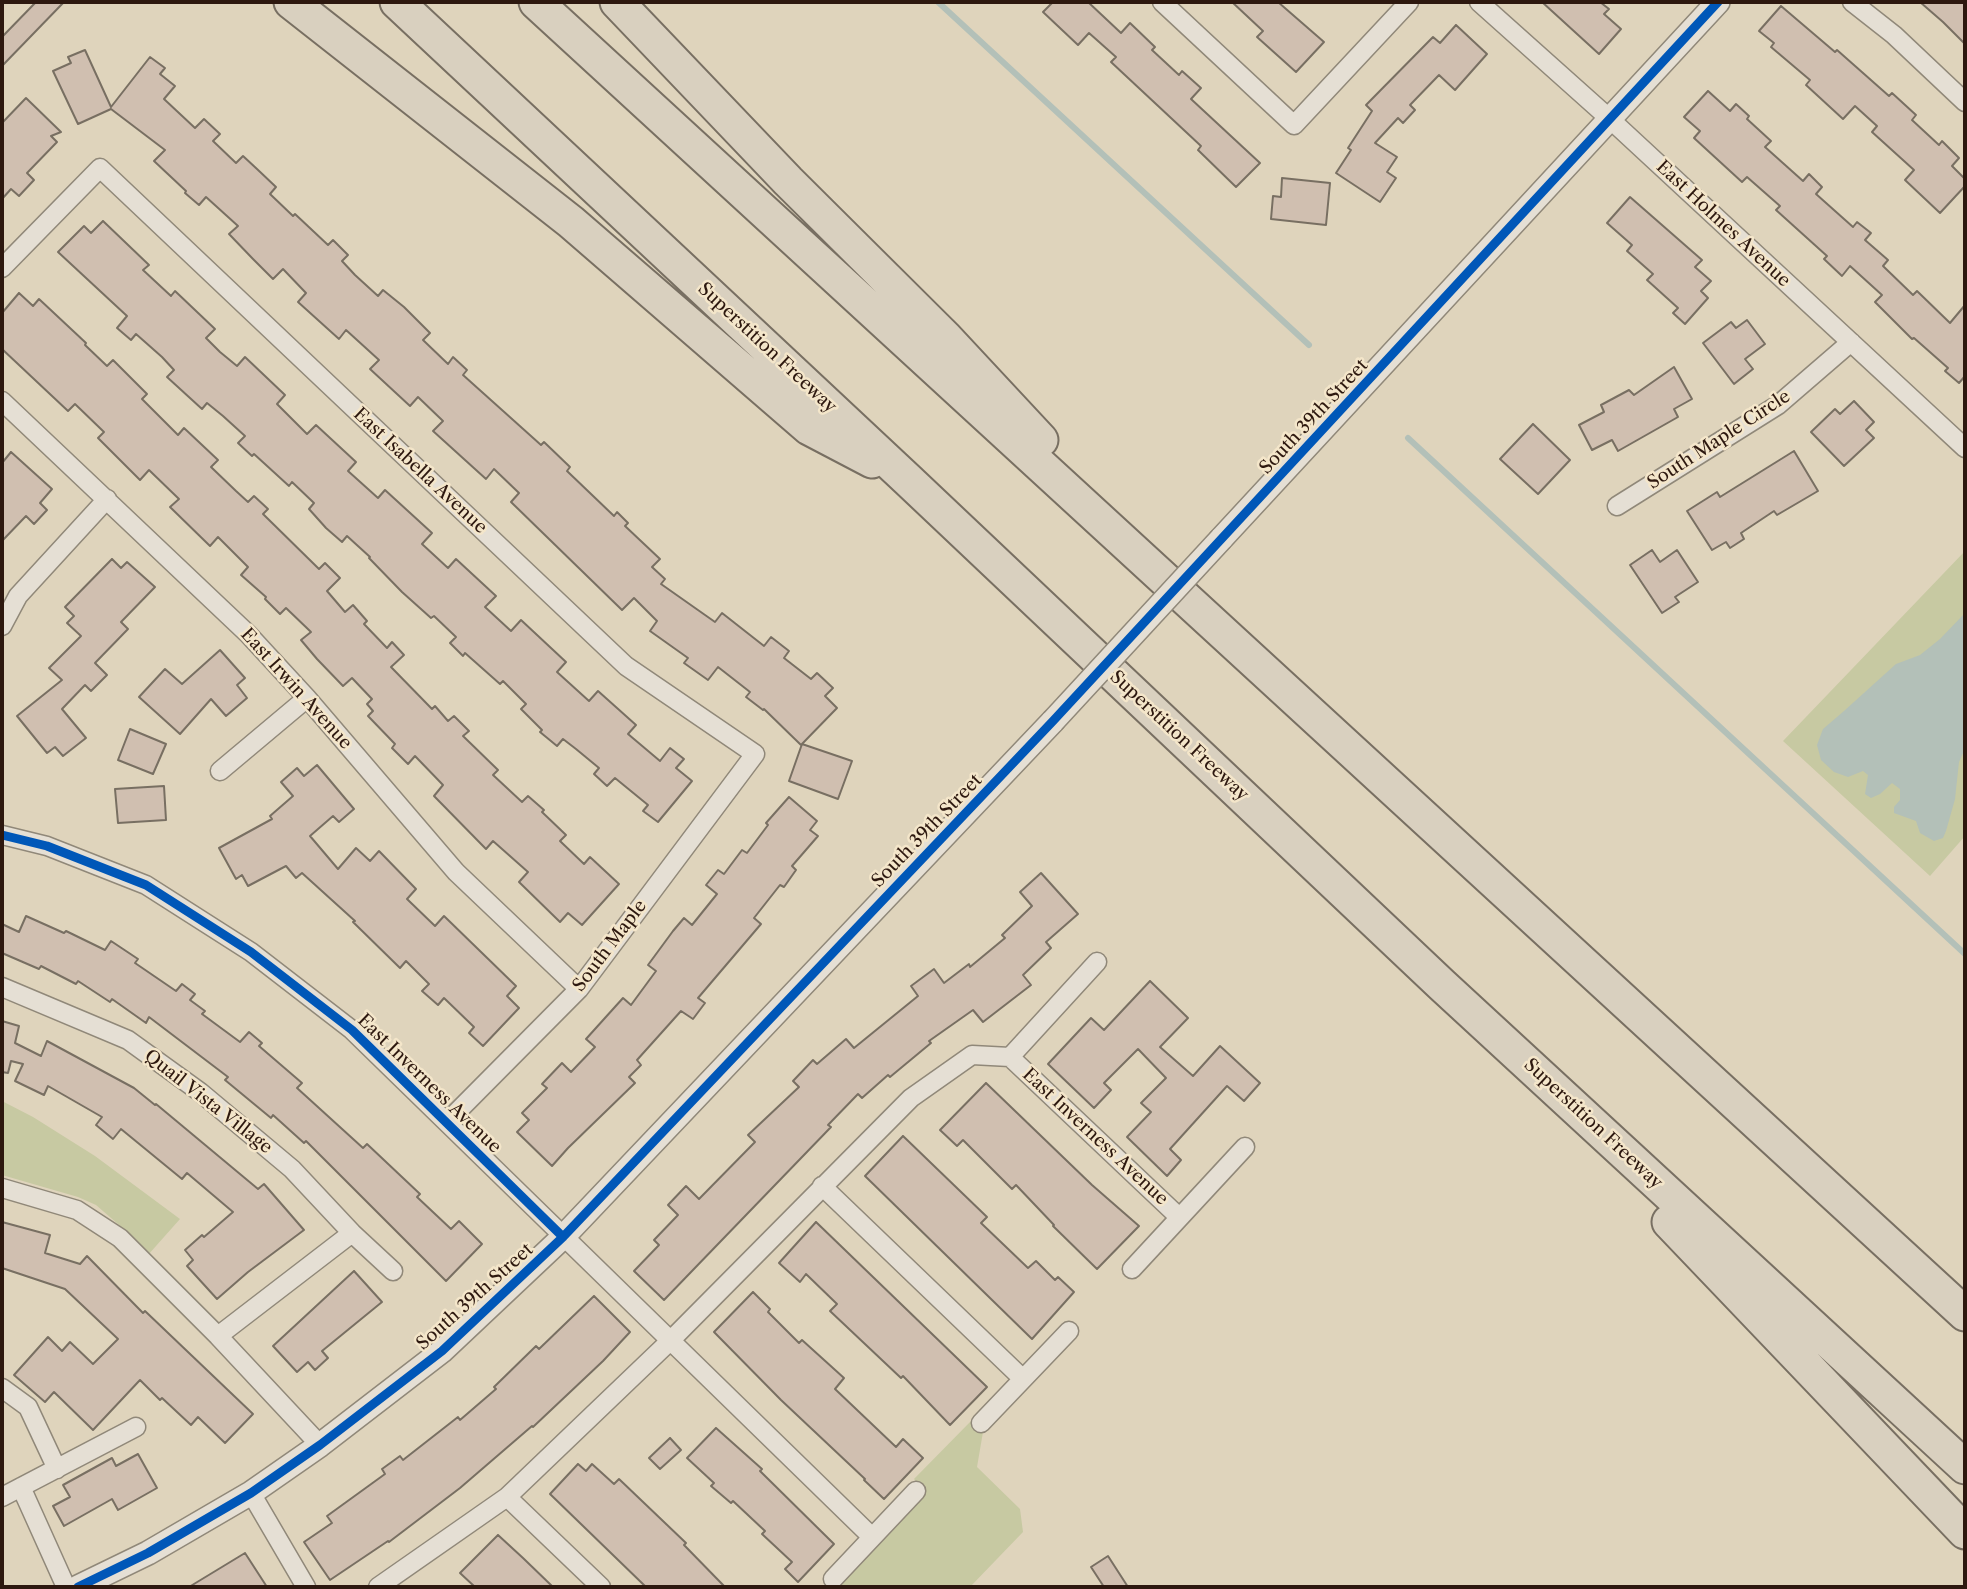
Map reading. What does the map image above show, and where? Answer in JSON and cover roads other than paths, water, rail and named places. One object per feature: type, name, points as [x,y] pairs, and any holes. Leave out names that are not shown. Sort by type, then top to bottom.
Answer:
[{"type":"highway","points":[[291,2],[571,222],[809,428],[908,480]]},
{"type":"highway","name":"Superstition Freeway","points":[[397,2],[908,480],[1501,1043],[1965,1467]]},
{"type":"highway","points":[[536,2],[1965,1314]]},
{"type":"highway","points":[[617,2],[788,181],[946,338],[1209,621]]},
{"type":"highway","points":[[1501,1043],[1965,1532]]},
{"type":"street","points":[[1162,2],[1294,125],[1409,2]]},
{"type":"street","name":"East Holmes Avenue","points":[[1479,2],[1611,120],[1965,448]]},
{"type":"street","name":"South 39th Street","points":[[78,1587],[148,1553],[251,1493],[320,1445],[442,1351],[563,1237],[1053,721],[1718,2]]},
{"type":"street","points":[[1852,2],[1894,35],[1965,102]]},
{"type":"street","name":"East Isabella Avenue","points":[[2,268],[100,168],[626,666],[755,754]]},
{"type":"street","name":"South Maple Circle","points":[[1617,506],[1779,405],[1851,342]]},
{"type":"street","name":"East Irwin Avenue","points":[[2,401],[248,634],[307,698],[456,872],[579,989]]},
{"type":"street","points":[[2,626],[18,596],[107,499]]},
{"type":"street","points":[[220,771],[307,698]]},
{"type":"street","name":"South Maple","points":[[447,1122],[579,989],[755,754]]},
{"type":"street","name":"East Inverness Avenue","points":[[2,835],[47,846],[146,885],[251,952],[352,1030],[872,1537]]},
{"type":"street","name":"East Inverness Avenue","points":[[1010,1057],[1097,962]]},
{"type":"street","name":"Quail Vista Village","points":[[2,986],[128,1040],[200,1091],[292,1169],[352,1233],[393,1271]]},
{"type":"street","name":"East Inverness Avenue","points":[[378,1587],[507,1497],[671,1340],[911,1098],[972,1055],[1010,1057],[1179,1217]]},
{"type":"street","name":"East Inverness Avenue","points":[[1132,1269],[1245,1147]]},
{"type":"street","points":[[822,1186],[1023,1380]]},
{"type":"street","points":[[2,1188],[77,1210],[120,1238],[218,1336],[320,1445]]},
{"type":"street","points":[[218,1336],[352,1233]]},
{"type":"street","points":[[981,1423],[1069,1331]]},
{"type":"street","points":[[2,1388],[28,1407],[57,1469]]},
{"type":"street","points":[[2,1497],[136,1427]]},
{"type":"street","points":[[22,1487],[66,1587]]},
{"type":"street","points":[[833,1579],[916,1491]]},
{"type":"street","points":[[251,1493],[306,1587]]},
{"type":"street","points":[[507,1497],[601,1587]]},
{"type":"waterway","points":[[938,2],[1309,345]]},
{"type":"waterway","points":[[1408,438],[1965,954]]}]
